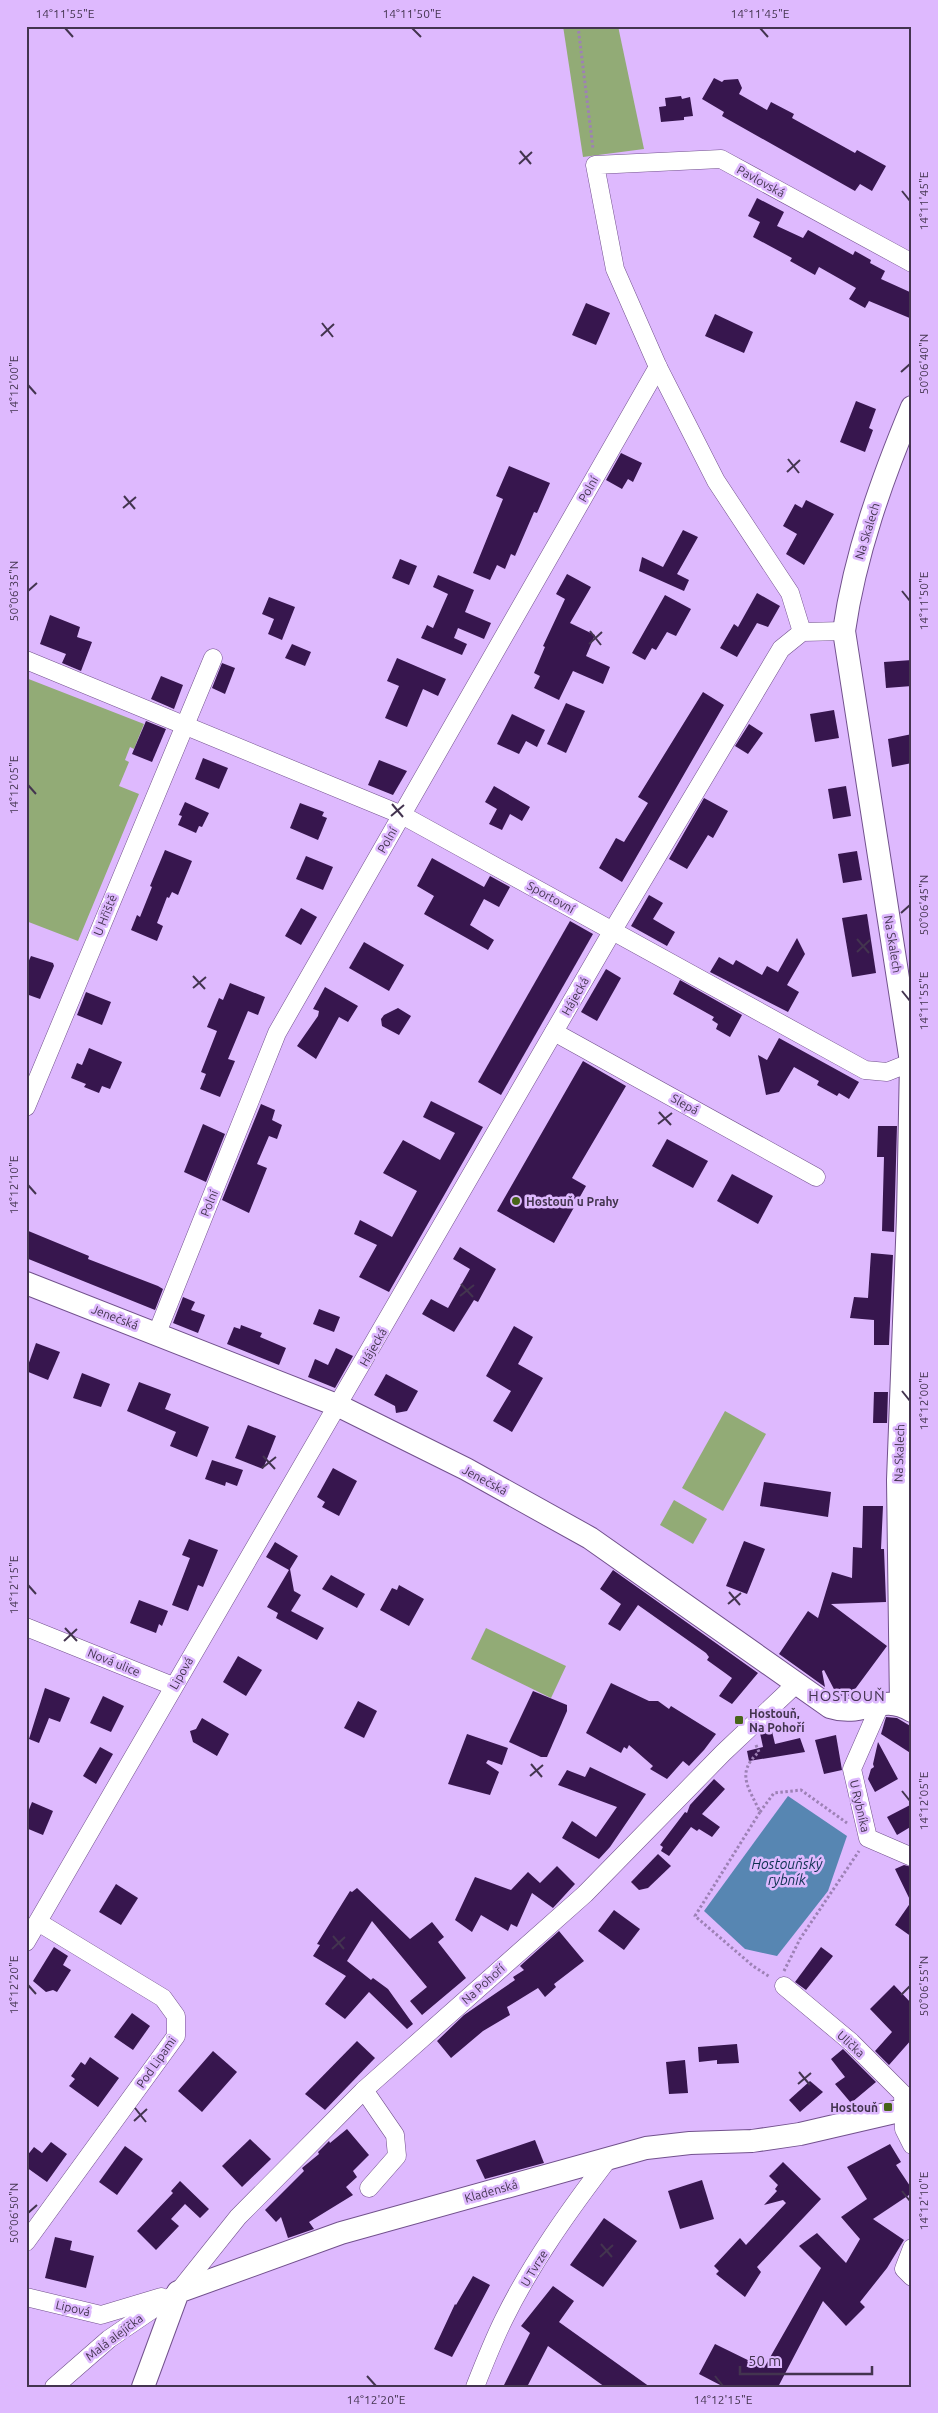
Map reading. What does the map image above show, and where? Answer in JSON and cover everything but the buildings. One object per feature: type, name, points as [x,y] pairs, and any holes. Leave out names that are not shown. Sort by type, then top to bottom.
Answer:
[{"type":"street","name":"Pavlovská","points":[[595,165],[721,159],[912,263]]},
{"type":"street","points":[[595,165],[614,269],[658,367],[716,481],[790,593],[802,632],[844,631]]},
{"type":"street","name":"Polní","points":[[156,1332],[277,1033],[658,367]]},
{"type":"street","name":"Na Skalech","points":[[898,1706],[898,1480],[908,1216],[911,1062],[844,631],[850,588],[888,466],[912,407]]},
{"type":"street","name":"Hájecká","points":[[339,1406],[613,930],[781,649],[802,632]]},
{"type":"street","name":"U Hřiště","points":[[26,1107],[213,658]]},
{"type":"street","points":[[26,660],[184,724]]},
{"type":"street","name":"Sportovní","points":[[184,724],[402,815],[865,1070],[887,1072],[911,1062]]},
{"type":"street","name":"Slepá","points":[[554,1032],[816,1177]]},
{"type":"street","name":"Jenečská","points":[[26,1283],[156,1332],[339,1406],[466,1469],[590,1538],[830,1707],[844,1712],[898,1706]]},
{"type":"street","name":"Lipová","points":[[26,1942],[173,1686],[339,1406]]},
{"type":"street","name":"Nová ulice","points":[[26,1627],[173,1686]]},
{"type":"street","name":"Na Pohoří","points":[[178,2292],[238,2217],[364,2090],[585,1894],[747,1729],[796,1684]]},
{"type":"street","name":"U Rybníka","points":[[898,1706],[852,1769],[868,1838],[912,1857]]},
{"type":"street","name":"Pod Lipami","points":[[26,2242],[176,2036],[176,2016],[163,1998],[38,1922]]},
{"type":"street","name":"Ulička","points":[[781,1984],[851,2042],[903,2094],[909,2111],[904,2129],[912,2145]]},
{"type":"street","points":[[364,2090],[395,2135],[398,2156],[369,2188]]},
{"type":"street","name":"Kladenská","points":[[178,2292],[342,2233],[646,2148],[690,2143],[752,2141],[800,2134],[909,2111]]},
{"type":"street","name":"U Tvrze","points":[[475,2387],[504,2320],[536,2263],[576,2201],[609,2158]]},
{"type":"street","points":[[912,2248],[904,2269],[912,2276]]},
{"type":"street","points":[[143,2387],[178,2292]]},
{"type":"street","name":"Lipová","points":[[26,2297],[101,2315],[178,2292]]},
{"type":"street","name":"Malá alejíčka","points":[[54,2387],[108,2339],[178,2292]]},
{"type":"path","points":[[578,26],[595,165]]},
{"type":"path","points":[[747,1729],[759,1752],[749,1761],[744,1779],[760,1812]]},
{"type":"path","points":[[801,1790],[868,1838],[800,1939],[781,1984],[753,1966],[694,1916],[774,1793],[801,1790]]},
{"type":"green space","points":[[563,26],[618,26],[644,149],[583,157]]},
{"type":"green space","points":[[26,678],[144,724],[134,749],[130,747],[125,760],[129,762],[119,786],[139,794],[78,941],[26,921]]},
{"type":"green space","points":[[725,1411],[766,1434],[723,1511],[682,1488]]},
{"type":"green space","points":[[674,1500],[707,1519],[693,1544],[660,1525]]},
{"type":"green space","points":[[486,1628],[566,1666],[551,1698],[471,1659]]},
{"type":"water","name":"Hostouňský rybník","points":[[788,1796],[847,1836],[828,1891],[777,1956],[745,1949],[704,1911]]},
{"type":"place","name":"Hostouň u Prahy","points":[[516,1201]]},
{"type":"place","name":"Hostouň, Na Pohoří","points":[[739,1720]]},
{"type":"place","name":"Hostouň","points":[[888,2107]]},
{"type":"district","name":"HOSTOUŇ","points":[[847,1695]]}]
